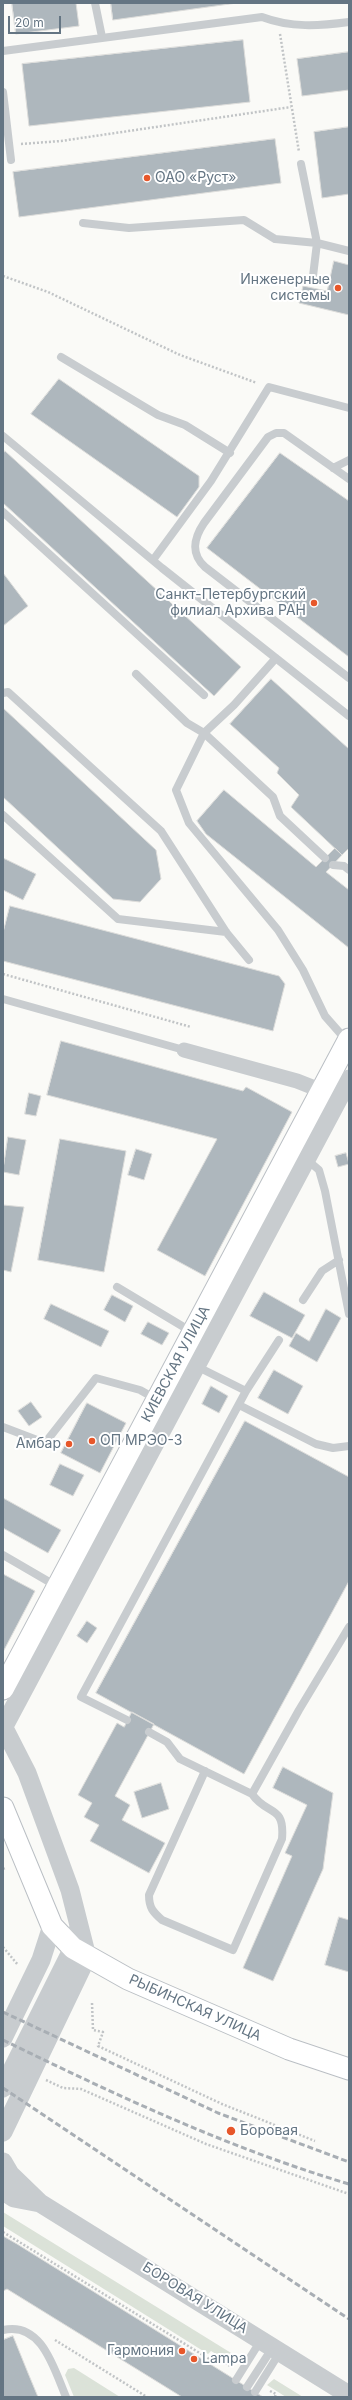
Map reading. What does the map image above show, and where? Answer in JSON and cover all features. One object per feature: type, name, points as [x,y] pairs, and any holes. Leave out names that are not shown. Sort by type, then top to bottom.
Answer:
[{"type":"main road","name":"КИЕВСКАЯ УЛИЦА","points":[[3,1689],[66,1591],[188,1361],[193,1332],[298,1154],[330,1094],[348,1041]]},
{"type":"main road","points":[[3,1808],[52,1926]]},
{"type":"main road","name":"РЫБИНСКАЯ УЛИЦА","points":[[52,1926],[80,1952],[128,1979],[289,2049],[349,2069]]},
{"type":"street","points":[[184,1050],[330,1094]]},
{"type":"street","name":"КИЕВСКАЯ УЛИЦА","points":[[330,1094],[349,1079]]},
{"type":"street","name":"КИЕВСКАЯ УЛИЦА","points":[[188,1361],[298,1154]]},
{"type":"street","name":"КИЕВСКАЯ УЛИЦА","points":[[3,1727],[66,1591]]},
{"type":"street","points":[[3,1727],[27,1773],[70,1890],[77,1921],[80,1952],[35,2043],[3,2132]]},
{"type":"street","points":[[5,2034],[41,1960],[52,1926]]},
{"type":"street","points":[[3,2088],[35,2043]]},
{"type":"street","name":"БОРОВАЯ УЛИЦА","points":[[3,2162],[10,2174],[40,2203],[349,2395]]},
{"type":"street","name":"БОРОВАЯ УЛИЦА","points":[[3,2191],[14,2198],[40,2203]]},
{"type":"lane","points":[[96,3],[102,37]]},
{"type":"lane","points":[[3,51],[262,17],[279,24],[312,26],[349,22]]},
{"type":"lane","points":[[3,92],[11,160]]},
{"type":"lane","points":[[301,164],[317,243],[313,276]]},
{"type":"lane","points":[[83,223],[129,228],[244,220],[275,239],[317,243],[349,251]]},
{"type":"lane","points":[[61,357],[158,415],[185,425],[230,453]]},
{"type":"lane","points":[[153,560],[230,453],[269,387],[349,408]]},
{"type":"lane","points":[[349,479],[284,433],[276,433],[268,437],[204,522],[196,535],[194,545],[198,561],[349,678]]},
{"type":"lane","points":[[3,436],[153,560],[349,716]]},
{"type":"lane","points":[[333,468],[349,460]]},
{"type":"lane","points":[[3,512],[204,695]]},
{"type":"lane","points":[[276,658],[234,705],[204,733],[176,790],[189,823],[278,930],[303,970],[325,1016],[348,1041]]},
{"type":"lane","points":[[136,674],[187,723],[204,733],[273,797],[280,816],[326,858]]},
{"type":"lane","points":[[3,693],[8,692],[161,831],[226,932],[249,960]]},
{"type":"lane","points":[[3,815],[118,919],[226,932]]},
{"type":"lane","points":[[333,865],[344,866],[349,870]]},
{"type":"lane","points":[[3,999],[184,1050]]},
{"type":"lane","points":[[298,1154],[319,1170],[339,1260],[349,1314]]},
{"type":"lane","points":[[303,1300],[322,1271],[339,1260]]},
{"type":"lane","points":[[117,1287],[193,1332]]},
{"type":"lane","points":[[127,1720],[81,1697],[246,1391],[279,1340]]},
{"type":"lane","points":[[188,1361],[246,1391]]},
{"type":"lane","points":[[3,1427],[45,1443],[96,1378],[140,1390],[165,1404]]},
{"type":"lane","points":[[239,1405],[316,1444],[333,1448],[349,1446]]},
{"type":"lane","points":[[3,1555],[66,1591]]},
{"type":"lane","points":[[252,1794],[299,1710],[349,1627]]},
{"type":"lane","points":[[149,1732],[167,1742],[180,1759],[205,1771],[252,1794],[258,1803],[277,1813],[284,1824],[282,1839],[233,1950],[162,1920],[154,1913],[149,1905],[149,1895],[205,1771]]},
{"type":"lane","points":[[3,2330],[18,2329],[39,2341],[46,2349],[66,2397]]},
{"type":"lane","points":[[236,2380],[272,2346]]},
{"type":"lane","points":[[251,2389],[272,2346]]},
{"type":"path","points":[[279,24],[301,164]]},
{"type":"path","points":[[9,145],[61,141],[239,116],[291,107]]},
{"type":"path","points":[[3,276],[48,292],[180,355],[269,387]]},
{"type":"path","points":[[3,974],[191,1027]]},
{"type":"path","points":[[3,1946],[19,1966]]},
{"type":"path","points":[[92,2003],[93,2030],[103,2032],[98,2046],[222,2104],[315,2141]]},
{"type":"path","points":[[42,2078],[63,2088],[81,2089],[219,2150],[349,2194]]},
{"type":"path","points":[[3,2232],[211,2360],[214,2356],[226,2363]]},
{"type":"path","points":[[51,2337],[148,2397]]},
{"type":"path","points":[[270,2391],[276,2394],[275,2397]]},
{"type":"shaded area","points":[[3,2212],[236,2356],[235,2365],[211,2351],[208,2354],[3,2226]]},
{"type":"shaded area","points":[[74,2368],[120,2397],[74,2397],[65,2375],[68,2369]]},
{"type":"shaded area","points":[[274,2379],[303,2397],[286,2397],[267,2385]]},
{"type":"building","points":[[12,3],[76,3],[79,26],[16,34]]},
{"type":"building","points":[[111,3],[237,3],[113,20]]},
{"type":"building","points":[[243,40],[250,102],[29,126],[22,64]]},
{"type":"building","points":[[349,52],[349,90],[302,96],[297,59]]},
{"type":"building","points":[[349,127],[349,194],[322,198],[314,132]]},
{"type":"building","name":"ОАО «Руст»","points":[[275,139],[281,183],[19,217],[13,172]]},
{"type":"building","name":"Инженерные системы","points":[[334,261],[349,265],[349,315],[299,303],[303,286],[327,291]]},
{"type":"building","points":[[59,379],[199,476],[199,487],[177,517],[31,414]]},
{"type":"building","points":[[5,451],[241,667],[214,696],[3,503],[3,454]]},
{"type":"building","name":"Санкт-Петербургский филиал Архива РАН","points":[[280,453],[349,501],[349,657],[207,548]]},
{"type":"building","points":[[3,573],[28,606],[3,626]]},
{"type":"building","points":[[271,679],[349,749],[349,848],[342,855],[291,807],[299,795],[277,773],[279,768],[230,724]]},
{"type":"building","points":[[3,708],[156,850],[161,879],[140,902],[113,899],[3,797]]},
{"type":"building","points":[[224,790],[316,867],[335,848],[342,855],[326,872],[349,890],[349,948],[206,834],[197,821]]},
{"type":"building","points":[[3,858],[36,874],[23,900],[3,890]]},
{"type":"building","points":[[10,906],[279,976],[285,984],[273,1031],[3,961],[3,933]]},
{"type":"building","points":[[61,1041],[243,1091],[246,1087],[292,1112],[205,1276],[157,1250],[217,1139],[47,1095]]},
{"type":"building","points":[[29,1093],[41,1096],[36,1116],[25,1114]]},
{"type":"building","points":[[8,1137],[26,1140],[19,1175],[3,1172]]},
{"type":"building","points":[[60,1139],[126,1151],[104,1272],[38,1260]]},
{"type":"building","points":[[136,1149],[152,1154],[144,1180],[128,1175]]},
{"type":"building","points":[[346,1153],[349,1164],[338,1167],[335,1156]]},
{"type":"building","points":[[3,1205],[24,1207],[11,1272],[3,1270]]},
{"type":"building","points":[[264,1292],[305,1315],[292,1338],[250,1316]]},
{"type":"building","points":[[112,1295],[133,1306],[125,1322],[104,1310]]},
{"type":"building","points":[[51,1304],[109,1331],[101,1347],[44,1319]]},
{"type":"building","points":[[326,1309],[341,1318],[317,1362],[289,1346],[296,1333],[309,1341]]},
{"type":"building","points":[[148,1322],[169,1333],[162,1345],[141,1334]]},
{"type":"building","points":[[274,1370],[303,1386],[288,1414],[258,1398]]},
{"type":"building","points":[[211,1386],[228,1396],[219,1413],[202,1404]]},
{"type":"building","points":[[31,1402],[42,1417],[29,1426],[18,1411]]},
{"type":"building","name":"ОП МРЭО-3","points":[[87,1403],[126,1423],[100,1473],[61,1453]]},
{"type":"building","points":[[245,1421],[349,1477],[349,1581],[244,1774],[96,1693]]},
{"type":"building","points":[[60,1464],[84,1475],[73,1496],[50,1485]]},
{"type":"building","points":[[3,1498],[61,1530],[48,1553],[3,1528]]},
{"type":"building","points":[[3,1574],[35,1591],[3,1652]]},
{"type":"building","points":[[87,1621],[97,1628],[87,1643],[77,1636]]},
{"type":"building","points":[[132,1712],[154,1724],[115,1796],[130,1805],[122,1820],[165,1843],[149,1873],[90,1841],[99,1825],[84,1817],[92,1803],[78,1795],[117,1723],[124,1727]]},
{"type":"building","points":[[283,1767],[333,1793],[323,1869],[273,1981],[243,1968],[292,1856],[285,1853],[307,1805],[273,1788]]},
{"type":"building","points":[[161,1783],[169,1809],[142,1818],[134,1792]]},
{"type":"building","points":[[339,1917],[349,1920],[349,1972],[325,1965]]},
{"type":"building","points":[[3,2236],[263,2397],[182,2397],[7,2289],[3,2291]]},
{"type":"building","points":[[13,2336],[38,2397],[3,2397],[3,2340]]},
{"type":"railway","points":[[3,2012],[218,2113],[349,2162]]},
{"type":"railway","points":[[3,2040],[88,2081],[216,2137],[304,2170],[349,2184]]},
{"type":"railway","points":[[3,2088],[349,2319]]},
{"type":"place","name":"ОАО «Руст»","points":[[147,178]]},
{"type":"place","name":"Инженерные системы","points":[[338,288]]},
{"type":"place","name":"Санкт-Петербургский филиал Архива РАН","points":[[314,603]]},
{"type":"place","name":"ОП МРЭО-3","points":[[92,1441]]},
{"type":"place","name":"Амбар","points":[[69,1444]]},
{"type":"place","name":"Боровая","points":[[231,2131]]},
{"type":"place","name":"Гармония","points":[[182,2351]]},
{"type":"place","name":"Lampa","points":[[194,2359]]}]
